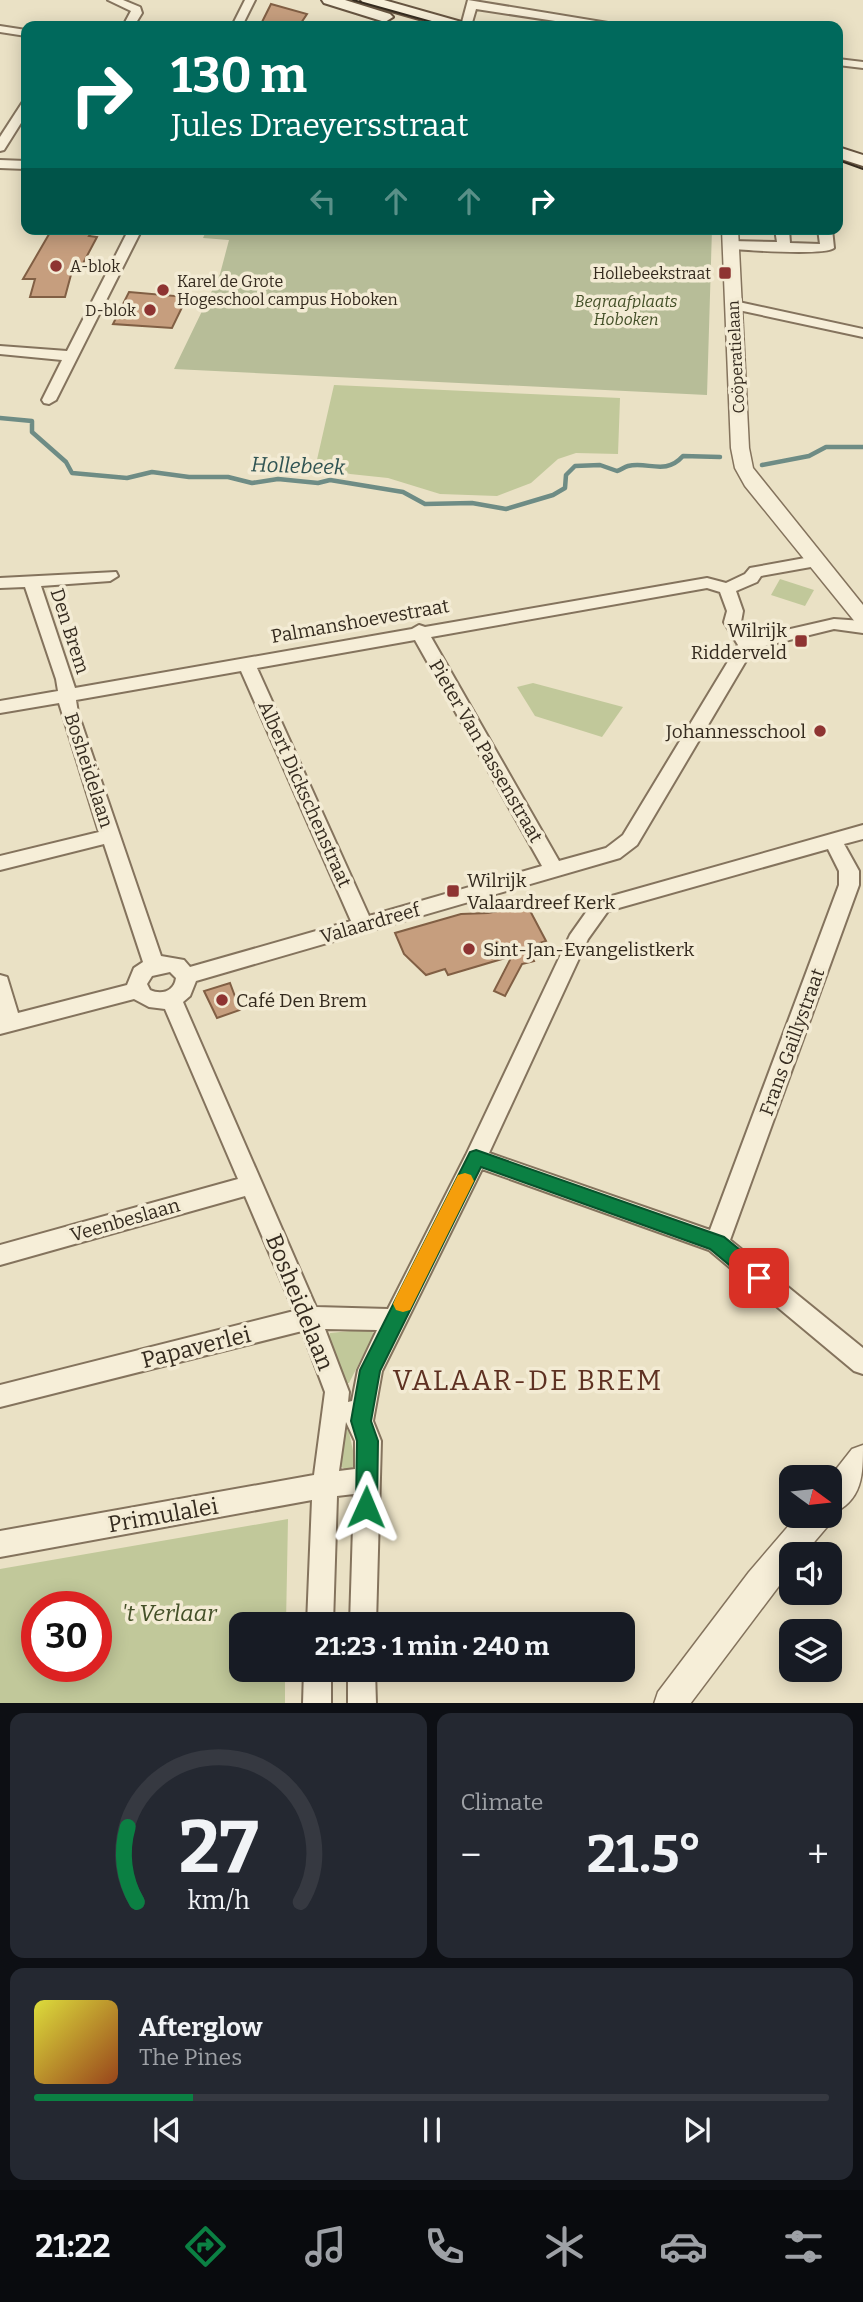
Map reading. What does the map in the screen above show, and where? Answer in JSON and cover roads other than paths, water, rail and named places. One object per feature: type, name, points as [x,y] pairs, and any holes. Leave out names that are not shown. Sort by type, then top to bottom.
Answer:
[{"type":"main road","points":[[329,0],[402,21]]},
{"type":"main road","points":[[368,0],[442,21]]},
{"type":"main road","points":[[843,154],[863,160]]},
{"type":"main road","points":[[843,167],[863,173]]},
{"type":"street","points":[[113,0],[136,9],[132,21]]},
{"type":"street","points":[[240,21],[250,0]]},
{"type":"street","points":[[467,21],[472,3],[578,21]]},
{"type":"street","points":[[0,29],[21,32]]},
{"type":"street","points":[[843,62],[863,65]]},
{"type":"street","points":[[0,147],[21,117]]},
{"type":"street","points":[[0,164],[21,165]]},
{"type":"street","points":[[49,400],[133,235]]},
{"type":"street","points":[[783,235],[784,247]]},
{"type":"street","name":"Coöperatielaan","points":[[816,562],[752,482],[744,468],[740,448],[731,237],[784,247],[827,248],[826,235]]},
{"type":"street","points":[[734,305],[863,333]]},
{"type":"street","points":[[0,350],[72,356]]},
{"type":"street","points":[[863,618],[816,562],[756,572],[751,578],[727,589],[735,611],[732,622],[747,645],[834,624],[863,627]]},
{"type":"street","name":"Den Brem","points":[[0,583],[110,576]]},
{"type":"street","name":"Den Brem","points":[[32,581],[68,695]]},
{"type":"street","name":"Palmanshoevestraat","points":[[0,707],[419,631],[707,583],[727,589]]},
{"type":"street","name":"Pieter Van Passenstraat","points":[[419,631],[554,870]]},
{"type":"street","name":"Valaardreef","points":[[186,976],[613,853],[630,840],[747,645]]},
{"type":"street","name":"Albert Dickschenstraat","points":[[246,663],[363,925]]},
{"type":"street","name":"Bosheidelaan","points":[[68,695],[69,713],[154,965]]},
{"type":"street","points":[[361,1421],[370,1370],[476,1158],[563,968],[580,934],[601,906],[863,832]]},
{"type":"street","points":[[0,863],[110,836]]},
{"type":"street","name":"Frans Gaillystraat","points":[[717,1243],[849,885],[849,871],[833,841]]},
{"type":"street","points":[[154,965],[177,966],[186,976],[184,989],[171,999],[147,999],[138,990],[141,974],[154,965]]},
{"type":"street","points":[[0,984],[5,1025],[138,990]]},
{"type":"street","name":"Bosheidelaan","points":[[171,999],[309,1318],[337,1392],[325,1485],[320,1612]]},
{"type":"street","points":[[476,1158],[717,1243],[863,1363]]},
{"type":"street","name":"Veenbeslaan","points":[[0,1255],[250,1185]]},
{"type":"street","name":"Papaverlei","points":[[0,1396],[309,1318],[395,1320]]},
{"type":"street","points":[[337,1392],[361,1421],[368,1441],[363,1612]]},
{"type":"street","points":[[842,1485],[863,1460]]},
{"type":"street","name":"Primulalei","points":[[0,1544],[325,1485],[367,1480]]},
{"type":"street","points":[[670,1703],[760,1583],[806,1528]]},
{"type":"street","points":[[317,1703],[318,1682]]},
{"type":"street","points":[[362,1682],[362,1703]]},
{"type":"waterway","name":"Hollebeek","points":[[0,418],[32,421],[32,432],[66,462],[72,473],[127,478],[152,472],[189,477],[228,477],[252,483],[278,479],[318,483],[330,480],[403,492],[425,504],[472,503],[506,509],[553,495],[565,488],[566,475],[575,466],[600,465],[617,471],[635,465],[663,467],[683,456],[720,457]]},
{"type":"waterway","name":"Hollebeek","points":[[762,465],[809,456],[826,447],[863,447]]},
{"type":"tram line","points":[[353,0],[428,21]]},
{"type":"tram line","points":[[843,162],[863,169]]},
{"type":"place","name":"A-blok","points":[[56,266]]},
{"type":"place","name":"Hollebeekstraat","points":[[725,273]]},
{"type":"place","name":"Karel de Grote Hogeschool campus Hoboken","points":[[163,290]]},
{"type":"place","name":"D-blok","points":[[150,310]]},
{"type":"place","name":"Wilrijk Ridderveld","points":[[801,641]]},
{"type":"place","name":"Johannesschool","points":[[820,731]]},
{"type":"place","name":"Wilrijk Valaardreef Kerk","points":[[453,891]]},
{"type":"place","name":"Sint-Jan-Evangelistkerk","points":[[469,949]]},
{"type":"place","name":"Café Den Brem","points":[[222,1000]]},
{"type":"district","name":"VALAAR-DE BREM","points":[[528,1380]]},
{"type":"park label","name":"Begraafplaats Hoboken","points":[[626,310]]},
{"type":"park label","name":"'t Verlaar","points":[[169,1613]]}]
